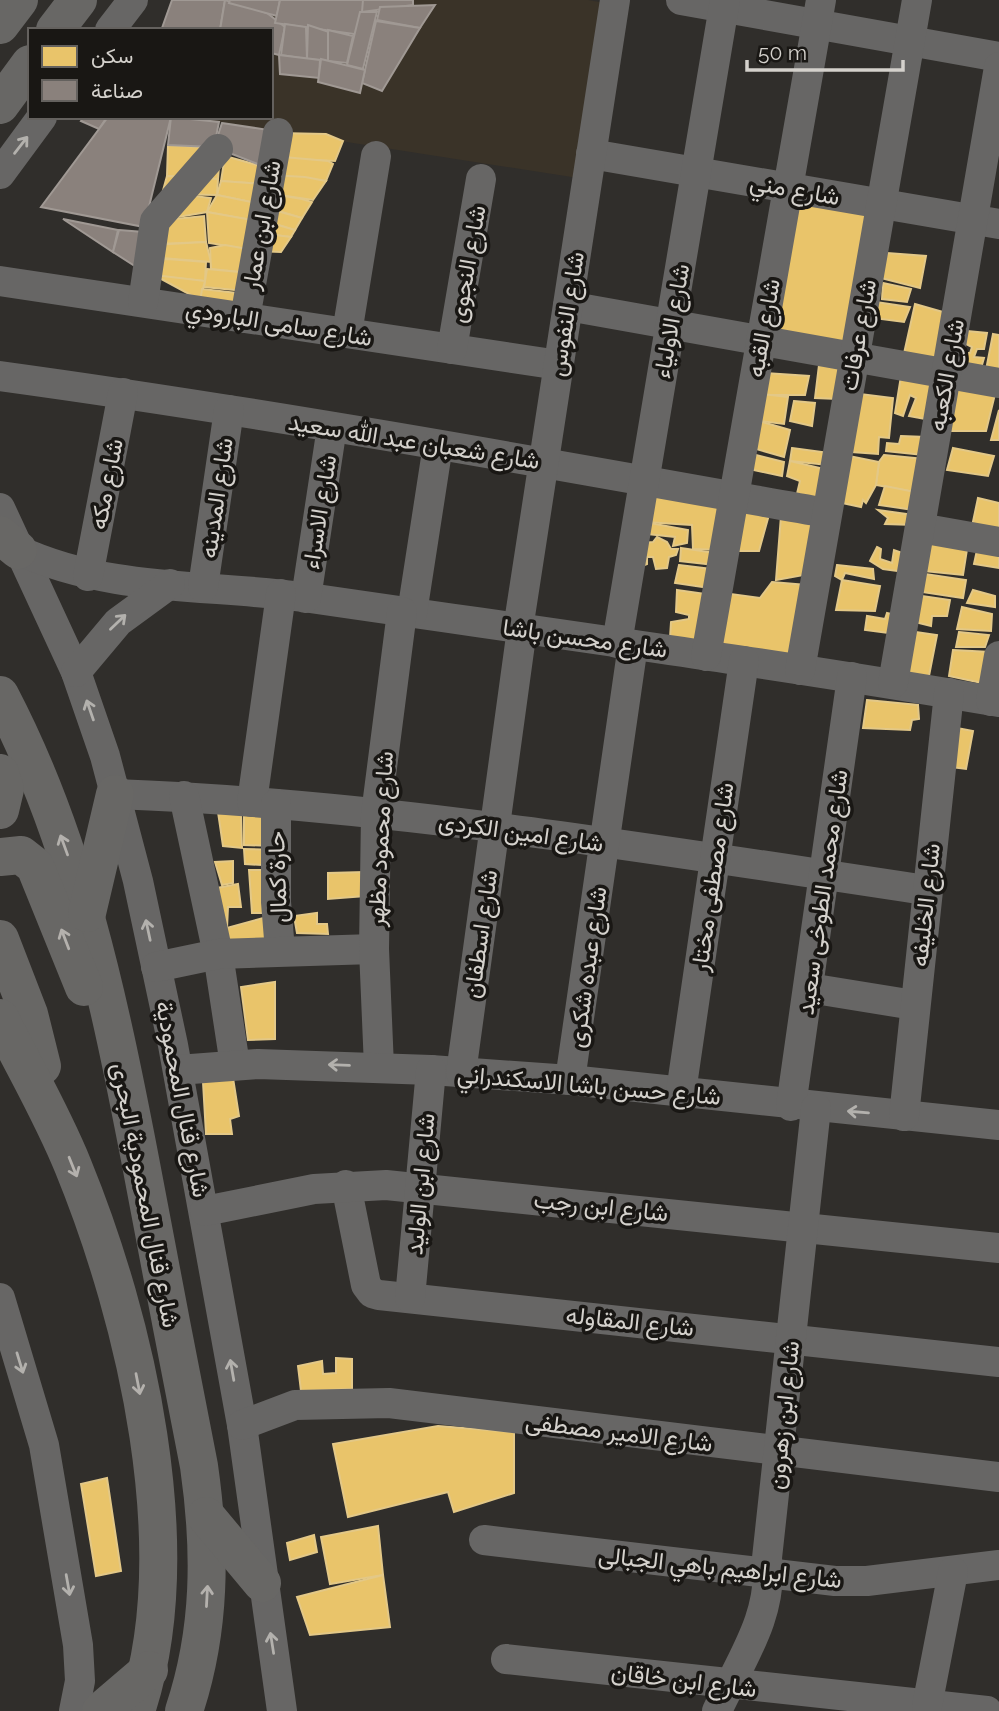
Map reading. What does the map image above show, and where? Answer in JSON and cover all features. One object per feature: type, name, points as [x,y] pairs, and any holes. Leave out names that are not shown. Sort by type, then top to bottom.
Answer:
[{"type":"main road","points":[[0,25],[19,0]]},
{"type":"main road","points":[[57,28],[78,0]]},
{"type":"main road","points":[[0,105],[28,67]]},
{"type":"main road","name":"شارع قنال المحمودية البحرى","points":[[0,695],[47,801],[87,913],[122,1068],[206,1516],[206,1606],[201,1651],[184,1711]]},
{"type":"main road","points":[[0,773],[5,789],[0,810]]},
{"type":"main road","points":[[87,913],[115,794]]},
{"type":"main road","points":[[0,857],[21,855],[36,866],[89,1000],[122,1068]]},
{"type":"main road","points":[[0,939],[37,1041],[50,1113]]},
{"type":"main road","name":"شارع قنال المحمودية البحرى","points":[[0,1018],[50,1113],[93,1217],[126,1326],[138,1384],[148,1442],[158,1560],[149,1670],[136,1711]]},
{"type":"main road","points":[[206,1516],[262,1583]]},
{"type":"main road","points":[[102,1711],[149,1670]]},
{"type":"street","points":[[112,28],[133,0]]},
{"type":"street","name":"شارع النفوس","points":[[520,629],[543,462],[615,0]]},
{"type":"street","points":[[681,0],[819,12],[909,41],[999,57]]},
{"type":"street","name":"شارع عرفات","points":[[800,670],[916,0]]},
{"type":"street","name":"شارع الاولياء","points":[[625,644],[645,481],[725,4]]},
{"type":"street","name":"شارع القبه","points":[[706,656],[819,12]]},
{"type":"street","name":"شارع الكعبه","points":[[893,683],[946,373],[986,222],[999,67]]},
{"type":"street","points":[[0,174],[41,119]]},
{"type":"street","name":"شارع ابن عمار","points":[[245,318],[278,133]]},
{"type":"street","points":[[143,302],[155,221],[218,149]]},
{"type":"street","name":"شارع مني","points":[[592,154],[986,222]]},
{"type":"street","points":[[347,333],[376,156]]},
{"type":"street","name":"شارع النجوى","points":[[452,349],[481,178]]},
{"type":"street","name":"شارع سامى البارودي","points":[[0,281],[559,365]]},
{"type":"street","points":[[568,306],[999,383]]},
{"type":"street","name":"شارع شعبان عبد الله سعيد","points":[[0,376],[332,427],[826,513]]},
{"type":"street","name":"شارع مكه","points":[[88,576],[123,393]]},
{"type":"street","name":"شارع المدينه","points":[[203,587],[229,410]]},
{"type":"street","name":"شارع الاسراء","points":[[264,803],[294,596],[332,427]]},
{"type":"street","name":"شارع محمود مظهر","points":[[379,1067],[374,949],[376,814],[407,613],[438,445]]},
{"type":"street","name":"شارع قنال المحمودية","points":[[0,509],[9,542],[76,672],[115,794],[156,967],[205,1211],[242,1425],[282,1711]]},
{"type":"street","points":[[920,528],[999,542]]},
{"type":"street","name":"شارع محسن باشا","points":[[9,542],[88,576],[294,596],[893,683],[995,701]]},
{"type":"street","points":[[76,672],[118,622],[170,584]]},
{"type":"street","name":"شارع اسطفان","points":[[461,1073],[520,629]]},
{"type":"street","name":"شارع عبده شكرى","points":[[570,1080],[605,844],[625,644]]},
{"type":"street","points":[[995,701],[999,656]]},
{"type":"street","name":"شارع مصطفى مختار","points":[[681,1093],[744,661]]},
{"type":"street","name":"شارع محمد الطوخى سعيد","points":[[803,1107],[809,988],[852,677]]},
{"type":"street","name":"شارع الخليفه","points":[[904,1116],[949,693]]},
{"type":"street","name":"شارع امين الكردى","points":[[115,794],[184,796],[376,814],[494,828],[926,890]]},
{"type":"street","points":[[184,796],[218,954],[235,1065]]},
{"type":"street","name":"حارة كمال","points":[[264,803],[280,951]]},
{"type":"street","points":[[156,967],[218,954],[374,949]]},
{"type":"street","points":[[809,988],[915,1005]]},
{"type":"street","name":"شارع حسن باشا الاسكندراني","points":[[178,1070],[235,1065],[431,1070],[570,1080],[803,1107],[999,1125]]},
{"type":"street","name":"شارع ابن الوليد","points":[[410,1298],[431,1070]]},
{"type":"street","name":"شارع ابن زهرون","points":[[723,1698],[761,1622],[769,1575],[767,1558],[803,1227],[803,1107]]},
{"type":"street","name":"شارع ابن رجب","points":[[205,1211],[346,1185],[420,1188],[999,1248]]},
{"type":"street","name":"شارع المقاوله","points":[[346,1185],[368,1290],[379,1295],[999,1362]]},
{"type":"street","points":[[0,1298],[44,1445],[78,1645],[80,1681],[74,1711]]},
{"type":"street","name":"شارع الامير مصطفى","points":[[242,1425],[295,1405],[358,1401],[999,1477]]},
{"type":"street","name":"شارع ابراهيم باهي الجبالى","points":[[484,1540],[769,1575],[856,1581],[999,1565]]},
{"type":"street","points":[[927,1706],[953,1572]]},
{"type":"street","name":"شارع ابن خاقان","points":[[506,1659],[723,1698],[988,1711]]},
{"type":"shaded area","points":[[191,0],[588,0],[605,3],[578,178],[199,119],[273,119],[273,28],[173,28]]},
{"type":"building: سكن","points":[[278,133],[326,134],[343,141],[335,161],[276,158]]},
{"type":"building: سكن","points":[[168,145],[199,147],[220,154],[218,179],[167,176]]},
{"type":"building: سكن","points":[[225,156],[268,168],[265,184],[221,181]]},
{"type":"building: سكن","points":[[272,156],[328,161],[333,164],[326,181],[271,175]]},
{"type":"building: سكن","points":[[271,175],[326,181],[313,200],[266,193]]},
{"type":"building: سكن","points":[[167,176],[218,179],[217,195],[162,194]]},
{"type":"building: سكن","points":[[221,181],[265,184],[261,204],[217,195]]},
{"type":"building: سكن","points":[[266,193],[312,202],[302,218],[265,207]]},
{"type":"building: سكن","points":[[186,195],[211,198],[207,212],[178,217]]},
{"type":"building: سكن","points":[[217,195],[261,204],[257,221],[207,212]]},
{"type":"building: سكن","points":[[794,202],[873,214],[850,347],[768,336]]},
{"type":"building: سكن","points":[[263,207],[302,218],[295,230],[265,221]]},
{"type":"building: سكن","points":[[207,212],[257,221],[253,250],[209,243]]},
{"type":"building: سكن","points":[[204,216],[206,242],[157,244],[155,221]]},
{"type":"building: سكن","points":[[261,221],[295,230],[291,237],[259,233]]},
{"type":"building: سكن","points":[[259,233],[291,237],[281,252],[255,251]]},
{"type":"building: سكن","points":[[206,242],[211,262],[149,257],[151,245]]},
{"type":"building: سكن","points":[[225,245],[253,250],[250,273],[211,269],[210,248]]},
{"type":"building: سكن","points":[[887,253],[926,256],[920,288],[881,278]]},
{"type":"building: سكن","points":[[167,259],[206,262],[205,281],[149,275],[149,262]]},
{"type":"building: سكن","points":[[207,269],[250,273],[245,291],[204,287]]},
{"type":"building: سكن","points":[[154,275],[205,281],[200,300]]},
{"type":"building: سكن","points":[[883,283],[911,289],[907,302],[882,299]]},
{"type":"building: سكن","points":[[202,289],[247,294],[240,312],[199,309]]},
{"type":"building: سكن","points":[[876,302],[910,307],[904,322],[873,318]]},
{"type":"building: سكن","points":[[915,304],[950,314],[942,366],[903,358]]},
{"type":"building: سكن","points":[[967,331],[987,333],[984,349],[977,349],[974,357],[984,358],[980,372],[959,369],[963,353],[970,353],[972,347],[964,343]]},
{"type":"building: سكن","points":[[993,334],[999,335],[999,373],[986,370]]},
{"type":"building: سكن","points":[[819,365],[845,368],[838,399],[815,398]]},
{"type":"building: سكن","points":[[765,373],[809,376],[805,395],[765,395]]},
{"type":"building: سكن","points":[[901,376],[939,383],[931,420],[909,416],[916,398],[910,395],[903,416],[895,413]]},
{"type":"building: سكن","points":[[954,382],[996,390],[986,431],[947,431]]},
{"type":"building: سكن","points":[[761,394],[788,397],[784,424],[759,421]]},
{"type":"building: سكن","points":[[860,394],[893,398],[889,438],[879,437],[878,454],[852,452]]},
{"type":"building: سكن","points":[[794,401],[815,403],[812,426],[790,421]]},
{"type":"building: سكن","points":[[999,410],[999,440],[991,440]]},
{"type":"building: سكن","points":[[759,421],[790,430],[784,457],[753,448]]},
{"type":"building: سكن","points":[[901,436],[926,437],[923,455],[886,451],[887,443],[899,444]]},
{"type":"building: سكن","points":[[792,448],[830,453],[828,465],[790,461]]},
{"type":"building: سكن","points":[[953,448],[994,456],[988,476],[947,470]]},
{"type":"building: سكن","points":[[752,454],[784,462],[782,476],[749,469]]},
{"type":"building: سكن","points":[[884,455],[924,459],[915,492],[876,485],[879,462]]},
{"type":"building: سكن","points":[[849,456],[879,462],[876,485],[866,503],[863,500],[861,507],[842,503]]},
{"type":"building: سكن","points":[[790,461],[824,469],[818,504],[795,502],[800,481],[787,476]]},
{"type":"building: سكن","points":[[885,486],[915,492],[914,510],[879,505]]},
{"type":"building: سكن","points":[[651,492],[726,505],[718,550],[693,549],[692,525],[645,522]]},
{"type":"building: سكن","points":[[978,498],[999,503],[999,534],[971,531]]},
{"type":"building: سكن","points":[[739,507],[770,511],[759,551],[734,551]]},
{"type":"building: سكن","points":[[878,510],[913,515],[914,525],[885,524],[888,518]]},
{"type":"building: سكن","points":[[781,516],[816,522],[804,575],[776,580]]},
{"type":"building: سكن","points":[[650,523],[688,530],[687,543],[673,546],[675,537],[646,534]]},
{"type":"building: سكن","points":[[657,537],[667,542],[671,549],[678,549],[676,555],[669,557],[667,568],[656,569],[653,557],[647,557],[647,564],[642,566],[642,543],[653,542]]},
{"type":"building: سكن","points":[[928,539],[968,543],[963,575],[925,571]]},
{"type":"building: سكن","points":[[979,541],[999,546],[999,568],[974,564]]},
{"type":"building: سكن","points":[[877,547],[881,549],[880,559],[892,563],[894,550],[908,555],[904,572],[883,569],[870,561]]},
{"type":"building: سكن","points":[[681,548],[716,553],[714,565],[680,561]]},
{"type":"building: سكن","points":[[679,565],[711,569],[710,588],[675,583]]},
{"type":"building: سكن","points":[[837,565],[873,569],[874,579],[845,573],[842,580],[835,576]]},
{"type":"building: سكن","points":[[925,574],[966,580],[963,598],[922,592]]},
{"type":"building: سكن","points":[[842,580],[880,586],[875,611],[836,610]]},
{"type":"building: سكن","points":[[772,582],[806,585],[790,657],[710,650],[724,593],[760,598]]},
{"type":"building: سكن","points":[[677,590],[713,595],[702,644],[670,638],[671,622],[689,619],[689,615],[676,612]]},
{"type":"building: سكن","points":[[973,590],[995,596],[995,607],[967,603]]},
{"type":"building: سكن","points":[[922,596],[950,600],[947,616],[932,616],[931,626],[915,622]]},
{"type":"building: سكن","points":[[962,607],[992,614],[991,631],[957,629]]},
{"type":"building: سكن","points":[[887,613],[896,615],[897,634],[865,630],[867,616],[885,619]]},
{"type":"building: سكن","points":[[909,631],[937,635],[929,676],[902,673]]},
{"type":"building: سكن","points":[[959,632],[989,635],[985,647],[956,647]]},
{"type":"building: سكن","points":[[953,650],[990,652],[982,683],[949,676]]},
{"type":"building: سكن","points":[[867,700],[918,705],[919,719],[912,720],[910,730],[863,728]]},
{"type":"building: سكن","points":[[957,728],[973,731],[966,769],[950,767]]},
{"type":"building: سكن","points":[[218,812],[241,814],[242,848],[223,846]]},
{"type":"building: سكن","points":[[244,812],[272,815],[273,846],[244,845]]},
{"type":"building: سكن","points":[[244,849],[278,850],[279,866],[245,864]]},
{"type":"building: سكن","points":[[233,861],[233,883],[222,885],[215,862]]},
{"type":"building: سكن","points":[[249,870],[264,870],[274,913],[252,913]]},
{"type":"building: سكن","points":[[364,872],[365,896],[328,899],[328,873]]},
{"type":"building: سكن","points":[[238,884],[241,907],[228,907],[227,928],[274,915],[275,940],[218,942],[206,890]]},
{"type":"building: سكن","points":[[317,913],[317,924],[327,924],[328,934],[297,933],[294,916]]},
{"type":"building: سكن","points":[[275,982],[275,1039],[248,1040],[241,987]]},
{"type":"building: سكن","points":[[233,1078],[239,1116],[230,1119],[232,1134],[206,1134],[203,1082]]},
{"type":"building: سكن","points":[[336,1358],[352,1359],[352,1389],[301,1391],[298,1366],[322,1361],[323,1374],[336,1373]]},
{"type":"building: سكن","points":[[438,1426],[514,1432],[514,1493],[454,1512],[448,1492],[348,1517],[333,1444]]},
{"type":"building: سكن","points":[[107,1478],[121,1571],[96,1576],[81,1484]]},
{"type":"building: سكن","points":[[378,1526],[383,1575],[330,1584],[321,1537]]},
{"type":"building: سكن","points":[[314,1535],[317,1552],[290,1560],[287,1543]]},
{"type":"building: سكن","points":[[383,1575],[390,1627],[310,1635],[297,1597]]},
{"type":"building: صناعة","points":[[172,0],[225,0],[220,28],[162,28]]},
{"type":"building: صناعة","points":[[225,0],[267,13],[285,27],[279,55],[273,54],[273,28],[220,28]]},
{"type":"building: صناعة","points":[[230,0],[280,0],[277,16],[229,3]]},
{"type":"building: صناعة","points":[[280,0],[364,0],[361,35],[275,23]]},
{"type":"building: صناعة","points":[[363,0],[413,0],[413,5],[362,12]]},
{"type":"building: صناعة","points":[[435,5],[420,28],[377,20],[380,7]]},
{"type":"building: صناعة","points":[[360,12],[377,12],[363,69],[347,65]]},
{"type":"building: صناعة","points":[[376,21],[420,28],[382,91],[362,83]]},
{"type":"building: صناعة","points":[[285,24],[306,27],[307,59],[281,55]]},
{"type":"building: صناعة","points":[[308,25],[329,32],[328,61],[307,59]]},
{"type":"building: صناعة","points":[[328,30],[353,36],[347,63],[328,61]]},
{"type":"building: صناعة","points":[[279,55],[320,60],[319,78],[280,74]]},
{"type":"building: صناعة","points":[[321,59],[365,70],[360,93],[318,82]]},
{"type":"building: صناعة","points":[[82,119],[106,119],[99,129],[81,121]]},
{"type":"building: صناعة","points":[[107,119],[171,119],[144,227],[41,207]]},
{"type":"building: صناعة","points":[[171,119],[219,122],[214,147],[168,145]]},
{"type":"building: صناعة","points":[[222,123],[275,131],[268,168],[214,147]]},
{"type":"building: صناعة","points":[[63,219],[118,230],[113,252]]},
{"type":"building: صناعة","points":[[119,230],[156,233],[147,274],[113,252]]}]
